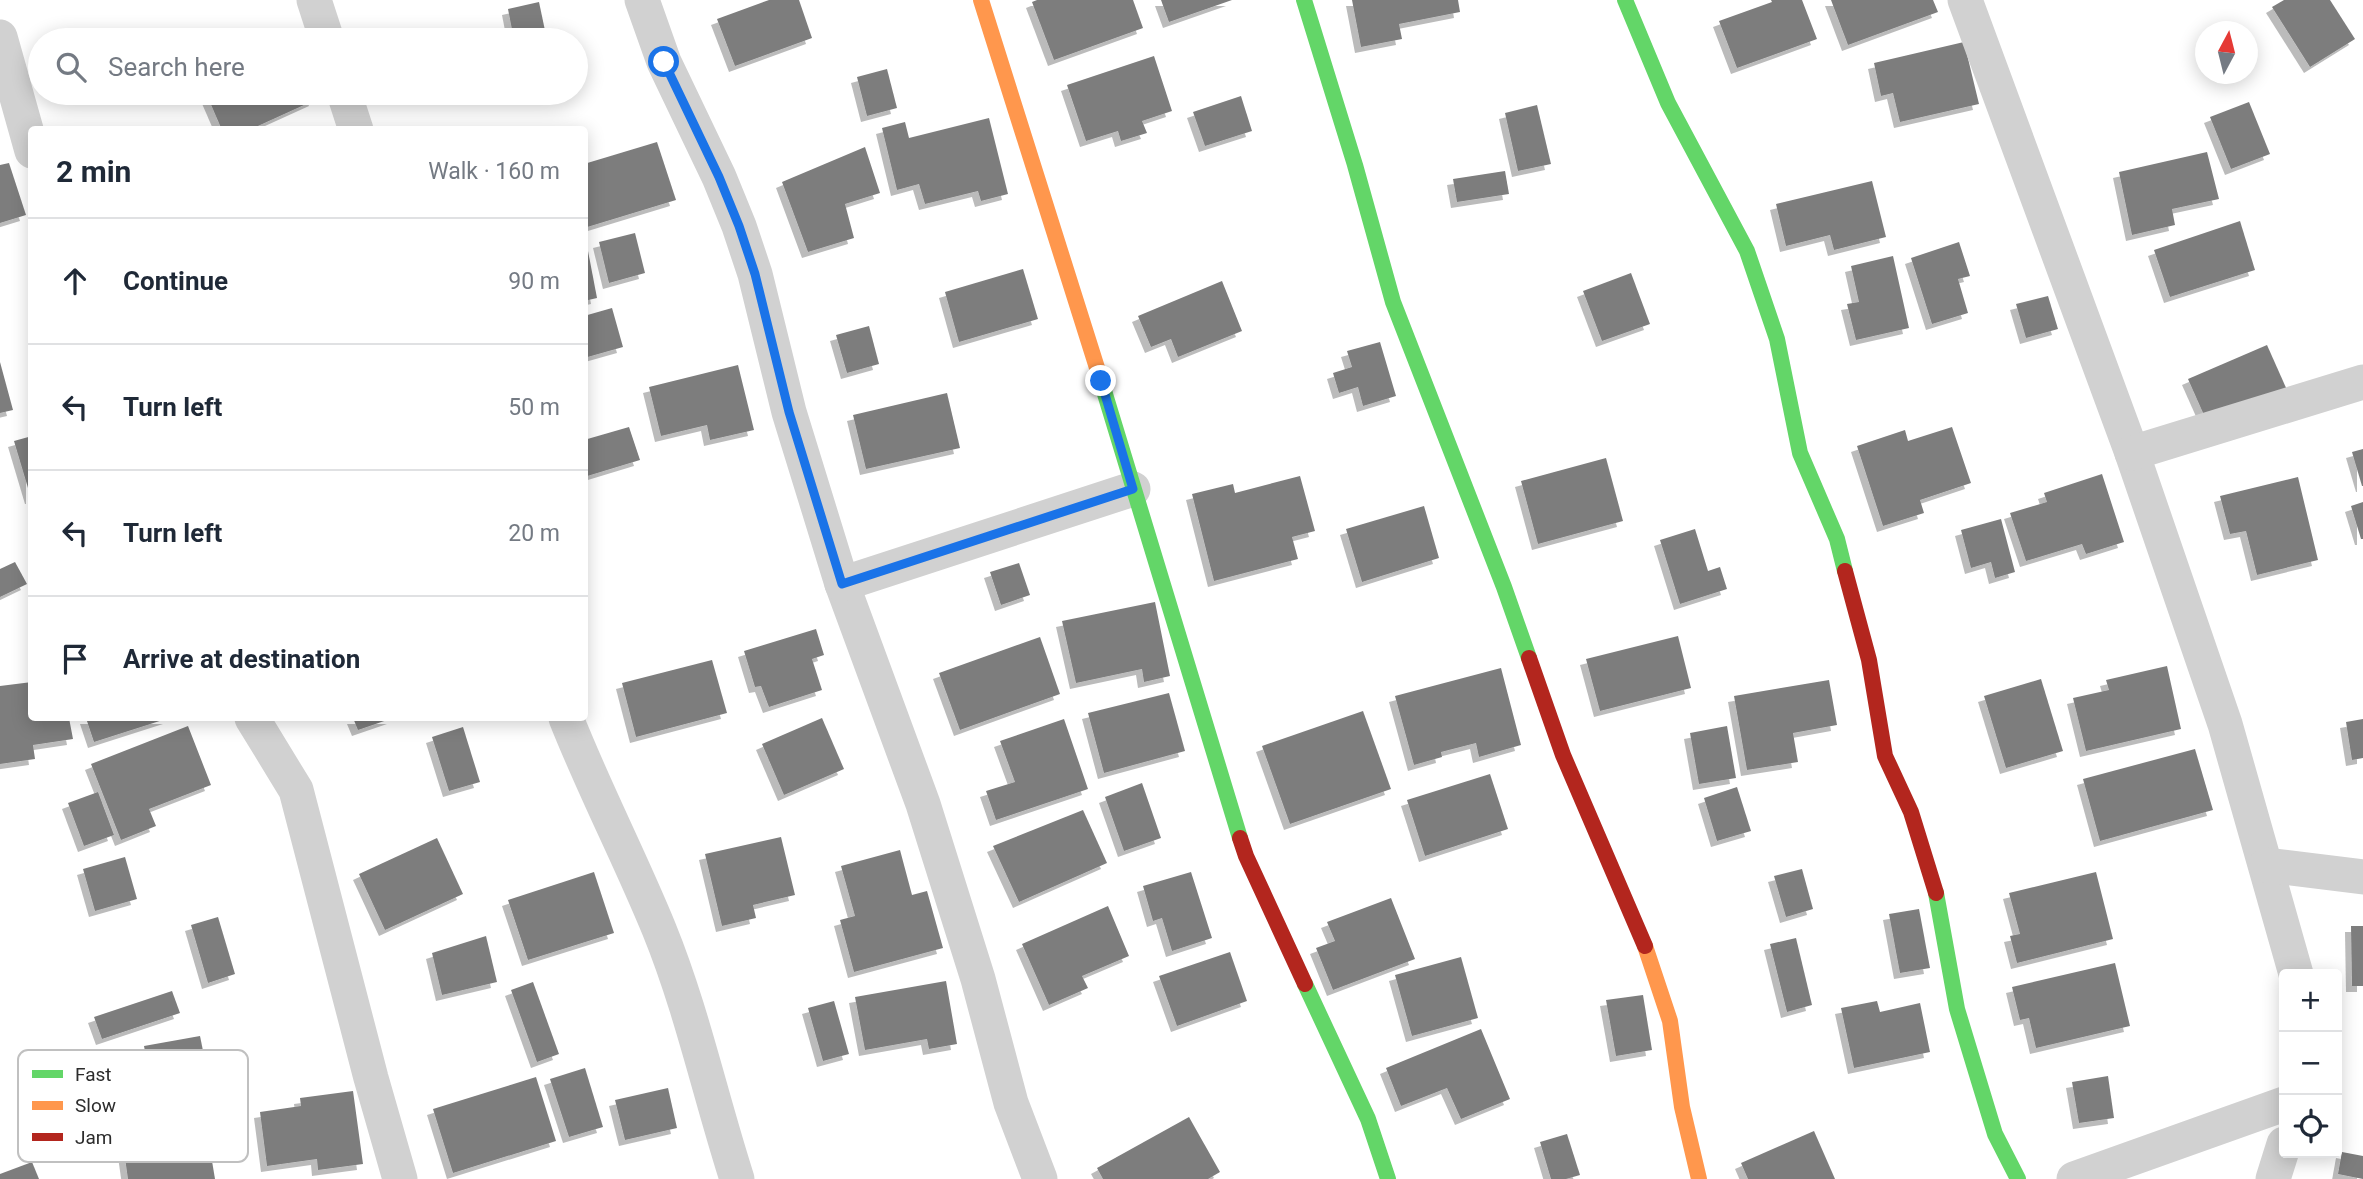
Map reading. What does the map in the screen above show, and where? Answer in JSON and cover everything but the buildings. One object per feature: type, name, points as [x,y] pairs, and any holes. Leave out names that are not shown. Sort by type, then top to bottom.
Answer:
[{"type":"street","points":[[314,0],[323,28]]},
{"type":"street","points":[[642,0],[664,62],[719,177],[739,226],[758,285],[789,412],[842,584],[923,804],[978,979],[1011,1103],[1040,1179]]},
{"type":"street","points":[[981,0],[1246,856],[1368,1119],[1388,1179]]},
{"type":"street","points":[[1304,0],[1355,165],[1393,302],[1504,587],[1563,755],[1647,952],[1670,1021],[1682,1107],[1699,1179]]},
{"type":"street","points":[[1625,0],[1668,103],[1747,251],[1777,339],[1800,453],[1837,539],[1869,660],[1885,756],[1911,812],[1937,897],[1957,1009],[1995,1134],[2018,1179]]},
{"type":"street","points":[[1965,0],[2132,453],[2225,724],[2295,969]]},
{"type":"street","points":[[0,37],[28,137]]},
{"type":"street","points":[[348,105],[355,126]]},
{"type":"street","points":[[2132,453],[2363,382]]},
{"type":"street","points":[[842,584],[1133,489]]},
{"type":"street","points":[[254,721],[296,790],[400,1179]]},
{"type":"street","points":[[567,721],[659,929],[687,1004],[714,1108],[737,1179]]},
{"type":"street","points":[[2266,865],[2363,877]]},
{"type":"street","points":[[2074,1179],[2279,1106]]},
{"type":"street","points":[[2273,1179],[2280,1158]]},
{"type":"traffic: fast","points":[[1304,0],[1355,165],[1393,302],[1529,658]]},
{"type":"traffic: fast","points":[[1625,0],[1668,103],[1747,251],[1777,339],[1800,453],[1837,539],[1845,571]]},
{"type":"traffic: fast","points":[[1098,371],[1240,838]]},
{"type":"traffic: fast","points":[[1936,893],[1957,1009],[1995,1134],[2018,1179]]},
{"type":"traffic: fast","points":[[1305,984],[1368,1119],[1388,1179]]},
{"type":"traffic: slow","points":[[981,0],[1098,371]]},
{"type":"traffic: slow","points":[[1645,946],[1670,1021],[1682,1107],[1699,1179]]},
{"type":"traffic: jam","points":[[1845,571],[1869,660],[1885,756],[1911,812],[1936,893]]},
{"type":"traffic: jam","points":[[1529,658],[1563,755],[1645,946]]},
{"type":"traffic: jam","points":[[1240,838],[1305,984]]},
{"type":"route","points":[[664,62],[719,177],[739,226],[755,274],[789,412],[842,584],[1133,489],[1101,381]]}]
